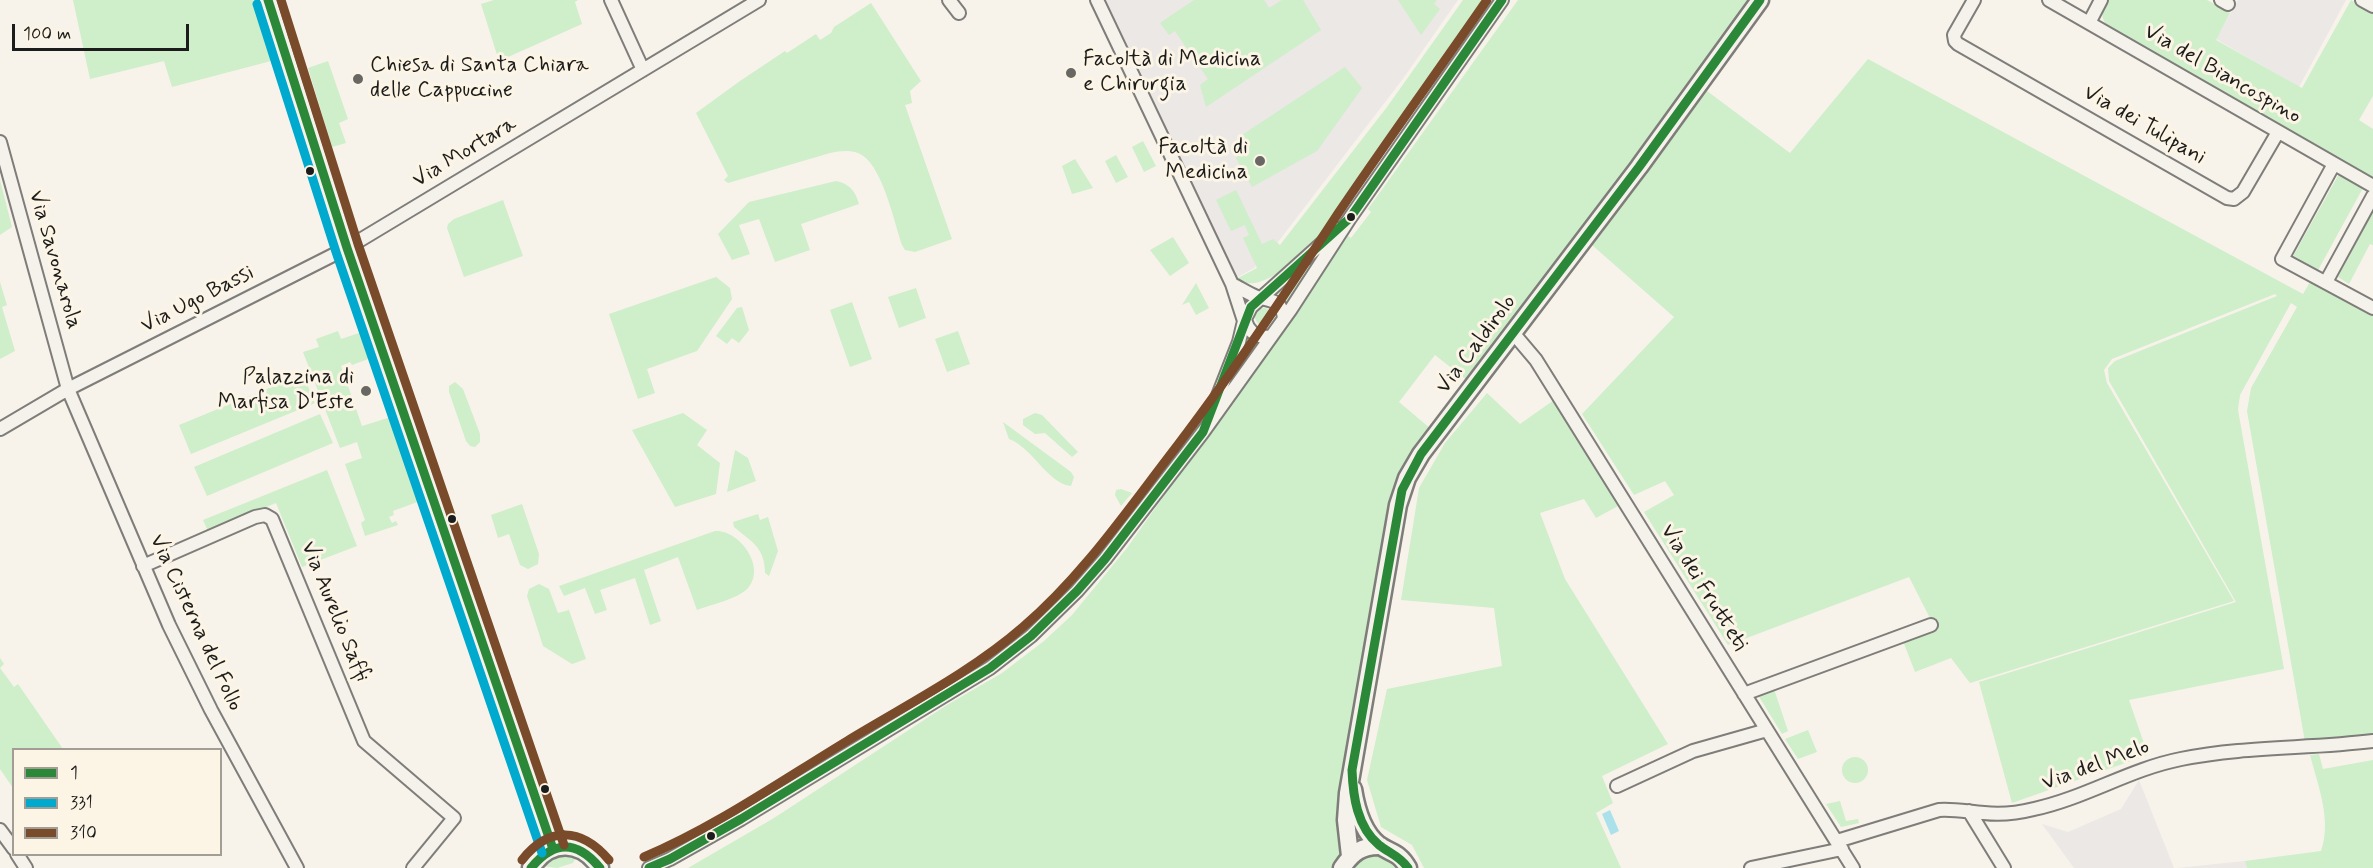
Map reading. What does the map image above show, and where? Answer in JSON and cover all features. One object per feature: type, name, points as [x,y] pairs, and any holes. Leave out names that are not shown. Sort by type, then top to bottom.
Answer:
[{"type":"main road","points":[[268,0],[347,248],[553,849]]},
{"type":"main road","name":"Via Caldirolo","points":[[1346,862],[1346,820],[1352,770],[1402,490],[1421,454],[1639,167],[1760,0]]},
{"type":"main road","name":"Via Caldirolo","points":[[1352,770],[1353,790],[1366,831],[1381,846],[1395,852],[1408,868]]},
{"type":"main road","points":[[531,868],[537,858],[553,849],[567,846],[588,853],[600,868]]},
{"type":"main road","name":"Via Caldirolo","points":[[1346,862],[1361,848],[1381,846]]},
{"type":"street","points":[[611,0],[643,70]]},
{"type":"street","name":"Via Mortara","points":[[347,248],[759,0]]},
{"type":"street","points":[[950,0],[959,14]]},
{"type":"street","points":[[1097,0],[1232,284],[1244,321],[1255,335],[1271,336]]},
{"type":"street","points":[[654,867],[799,784],[990,668],[1054,616],[1098,568],[1203,432],[1502,0]]},
{"type":"street","name":"Via dei Tulipani","points":[[1974,0],[1954,34],[1955,41],[1962,47],[2231,199],[2238,198],[2243,192],[2278,132]]},
{"type":"street","name":"Via del Biancospino","points":[[2049,0],[2373,186]]},
{"type":"street","points":[[2089,23],[2102,0]]},
{"type":"street","points":[[2362,0],[2373,6]]},
{"type":"street","name":"Via Savonarola","points":[[0,142],[3,168],[68,389]]},
{"type":"street","points":[[2334,164],[2282,259],[2373,308]]},
{"type":"street","points":[[2325,282],[2373,196]]},
{"type":"street","points":[[1203,432],[1251,307],[1350,218]]},
{"type":"street","name":"Via Ugo Bassi","points":[[0,429],[68,389],[347,248]]},
{"type":"street","points":[[1232,284],[1260,298],[1270,298],[1283,310],[1284,318]]},
{"type":"street","name":"Via dei Frutteti","points":[[1514,334],[1536,360],[1853,868]]},
{"type":"street","name":"Via Cisterna del Follo","points":[[68,389],[169,625],[211,710],[297,868]]},
{"type":"street","name":"Via Aurelio Saffi","points":[[143,566],[255,517],[269,516],[275,524],[364,741],[454,818],[413,868]]},
{"type":"street","points":[[1744,694],[1931,625]]},
{"type":"street","points":[[1617,786],[1693,751],[1767,730]]},
{"type":"street","name":"Via del Melo","points":[[1751,868],[1839,845],[1939,810],[2000,814],[2042,808],[2132,773],[2180,759],[2238,751],[2373,741]]},
{"type":"street","points":[[1969,811],[2004,868]]},
{"type":"street","points":[[0,830],[7,847]]},
{"type":"shaded area","name":"Facoltà di Medicina","points":[[1103,0],[1458,0],[1402,80],[1278,242],[1254,268],[1236,278]]},
{"type":"shaded area","points":[[2238,0],[2346,0],[2299,87],[2216,39]]},
{"type":"shaded area","points":[[2139,780],[2174,868],[2074,868],[2042,824],[2068,832],[2121,809]]},
{"type":"shaded area","points":[[2245,861],[2247,868],[2177,868]]},
{"type":"green space","points":[[73,0],[253,0],[271,61],[172,87],[164,61],[90,79]]},
{"type":"green space","points":[[494,0],[578,0],[575,2],[582,24],[499,61],[481,4]]},
{"type":"green space","points":[[1194,0],[1264,0],[1269,8],[1282,0],[1303,0],[1321,30],[1206,107],[1200,85],[1208,79],[1175,31],[1169,35],[1160,23]]},
{"type":"green space","points":[[1398,0],[1437,0],[1434,4],[1440,9],[1421,35]]},
{"type":"green space","points":[[1463,0],[1491,0],[1335,216],[1301,255],[1281,271],[1257,283],[1240,283],[1238,278],[1257,268],[1243,238],[1249,235],[1245,225],[1231,231],[1216,200],[1236,190],[1262,244],[1273,239],[1280,245],[1387,107]]},
{"type":"green space","points":[[1518,0],[1749,0],[1716,49],[1468,381],[1435,355],[1399,402],[1431,429],[1403,473],[1391,503],[1344,849],[1333,868],[688,868],[774,818],[947,705],[1002,673],[1044,641],[1072,615],[1127,548],[1348,236],[1351,238],[1371,212],[1368,209]]},
{"type":"green space","points":[[2106,0],[2207,0],[2230,13],[2216,40],[2302,88],[2351,0],[2373,12],[2373,96],[2359,120],[2373,129],[2373,180],[2109,28],[2102,14]]},
{"type":"green space","points":[[871,3],[921,81],[910,91],[912,103],[905,105],[952,239],[915,252],[905,250],[902,245],[880,180],[874,168],[858,153],[844,151],[830,153],[728,183],[724,180],[728,176],[696,113],[785,51],[787,53],[816,34],[820,40],[831,33],[834,27]]},
{"type":"green space","points":[[1868,59],[2303,294],[2310,282],[2373,315],[2373,735],[2305,742],[2247,411],[2251,388],[2297,307],[2291,303],[2240,395],[2238,410],[2284,669],[2129,700],[2148,755],[2012,803],[1979,682],[2236,602],[2109,381],[2108,368],[2115,361],[2277,296],[2275,294],[2112,359],[2104,370],[2107,383],[2234,601],[1970,683],[1951,658],[1915,672],[1903,641],[1935,628],[1909,577],[1728,645],[1644,512],[1674,495],[1665,481],[1634,495],[1582,414],[1674,317],[1592,245],[1707,91],[1790,153]]},
{"type":"green space","points":[[328,61],[348,119],[339,123],[346,143],[332,147],[308,68]]},
{"type":"green space","points":[[1345,67],[1362,88],[1317,151],[1252,187],[1236,158],[1248,148],[1242,135]]},
{"type":"green space","points":[[1143,141],[1156,166],[1144,172],[1132,147]]},
{"type":"green space","points":[[1116,155],[1128,177],[1116,183],[1105,161]]},
{"type":"green space","points":[[1075,159],[1093,188],[1072,194],[1062,166]]},
{"type":"green space","points":[[2339,174],[2363,188],[2317,272],[2292,258]]},
{"type":"green space","points":[[0,180],[12,227],[0,235]]},
{"type":"green space","points":[[836,181],[851,189],[859,204],[801,224],[810,250],[775,262],[759,219],[739,225],[750,254],[732,260],[718,234],[749,202]]},
{"type":"green space","points":[[503,200],[523,256],[464,277],[447,228],[448,224],[454,219]]},
{"type":"green space","points":[[2373,211],[2373,245],[2370,244],[2349,284],[2338,277]]},
{"type":"green space","points":[[1173,237],[1189,263],[1170,276],[1150,250]]},
{"type":"green space","points":[[1329,243],[1287,305],[1284,298],[1276,294]]},
{"type":"green space","points":[[716,277],[730,288],[732,299],[697,351],[647,369],[655,393],[638,399],[609,314]]},
{"type":"green space","points":[[0,282],[7,305],[2,307],[15,351],[0,359]]},
{"type":"green space","points":[[1196,283],[1209,308],[1196,315],[1189,302],[1182,305]]},
{"type":"green space","points":[[916,288],[926,318],[899,328],[888,297]]},
{"type":"green space","points":[[852,302],[872,359],[850,367],[830,310]]},
{"type":"green space","points":[[742,307],[749,330],[739,343],[732,338],[727,344],[716,336],[737,308]]},
{"type":"green space","points":[[1260,308],[1268,308],[1273,313],[1271,324],[1260,326],[1255,321],[1255,313]]},
{"type":"green space","points":[[338,331],[341,339],[362,332],[371,358],[352,365],[350,362],[341,366],[362,426],[391,417],[420,501],[393,511],[394,515],[389,517],[392,523],[396,521],[398,525],[365,536],[361,523],[365,520],[345,464],[362,458],[357,442],[340,448],[303,352],[319,347],[316,339]]},
{"type":"green space","points":[[958,331],[970,364],[947,372],[935,339]]},
{"type":"green space","points":[[1246,336],[1260,343],[1223,395]]},
{"type":"green space","points":[[303,374],[315,403],[191,454],[179,425]]},
{"type":"green space","points":[[455,382],[463,389],[480,434],[480,442],[475,447],[470,446],[466,441],[449,392],[449,386]]},
{"type":"green space","points":[[1487,393],[1520,424],[1554,400],[1618,506],[1596,518],[1584,499],[1540,513],[1565,579],[1668,744],[1602,776],[1613,803],[1596,813],[1621,868],[1424,868],[1412,845],[1381,827],[1367,780],[1387,689],[1502,666],[1494,608],[1401,600],[1419,488],[1445,443]]},
{"type":"green space","points":[[683,413],[707,430],[697,445],[720,463],[716,494],[675,507],[632,430]]},
{"type":"green space","points":[[1035,413],[1042,415],[1078,452],[1072,457],[1045,433],[1035,434],[1023,425],[1023,419]]},
{"type":"green space","points":[[320,414],[333,443],[207,496],[194,467]]},
{"type":"green space","points":[[1003,422],[1071,472],[1074,477],[1071,486],[1055,479],[1025,449],[1009,439]]},
{"type":"green space","points":[[735,450],[748,458],[756,481],[727,492]]},
{"type":"green space","points":[[327,470],[357,546],[302,567],[276,503],[208,531],[203,520]]},
{"type":"green space","points":[[1121,489],[1132,493],[1121,506],[1115,495],[1116,490]]},
{"type":"green space","points":[[522,504],[539,554],[538,564],[528,569],[520,565],[509,534],[498,538],[491,515]]},
{"type":"green space","points":[[758,514],[760,520],[768,517],[778,551],[769,576],[765,573],[760,551],[734,527],[733,522]]},
{"type":"green space","points":[[715,531],[724,532],[741,542],[752,560],[754,570],[753,579],[748,588],[724,601],[697,610],[678,557],[644,570],[661,621],[650,625],[635,578],[600,590],[607,610],[595,614],[585,588],[564,596],[559,586]]},
{"type":"green space","points":[[539,584],[549,589],[558,613],[569,610],[586,659],[572,664],[543,646],[527,596],[529,589]]},
{"type":"green space","points":[[0,668],[14,687],[18,684],[62,748],[12,748],[12,787],[0,769]]},
{"type":"green space","points":[[1774,689],[1788,731],[1782,734],[1758,695]]},
{"type":"green space","points":[[1808,730],[1817,752],[1798,759],[1785,739]]},
{"type":"green space","points":[[2319,754],[2323,769],[2373,760],[2373,868],[2247,868],[2245,861],[2321,851],[2325,827],[2324,815],[2310,755]]},
{"type":"green space","points":[[1855,757],[1864,761],[1868,770],[1864,779],[1855,783],[1846,779],[1842,770],[1846,761]]},
{"type":"green space","points":[[1840,801],[1846,821],[1858,819],[1859,823],[1841,827],[1826,804]]},
{"type":"green space","points":[[1380,853],[1401,868],[1349,868],[1361,856]]},
{"type":"green space","points":[[559,856],[576,857],[573,863],[557,868],[543,866]]},
{"type":"water","points":[[1610,810],[1619,831],[1611,835],[1602,814]]},
{"type":"transit line","name":"1","points":[[268,0],[347,248],[553,849]]},
{"type":"transit line","name":"310","points":[[281,0],[358,244],[564,845]]},
{"type":"transit line","name":"310","points":[[644,857],[722,818],[960,674],[1003,644],[1063,589],[1116,525],[1212,399],[1357,185],[1487,0]]},
{"type":"transit line","name":"1","points":[[649,868],[670,859],[741,819],[990,668],[1031,636],[1077,591],[1105,559],[1203,432],[1251,307],[1350,218],[1502,0]]},
{"type":"transit line","name":"1","points":[[1408,868],[1379,845],[1366,829],[1355,800],[1352,770],[1402,490],[1421,454],[1639,167],[1760,0]]},
{"type":"transit line","name":"331","points":[[257,4],[336,252],[542,853]]},
{"type":"transit line","name":"310","points":[[522,860],[543,841],[554,836],[565,835],[587,841],[609,860]]},
{"type":"transit line","name":"1","points":[[531,868],[548,852],[566,847],[583,852],[600,868]]},
{"type":"place","name":"Facoltà di Medicina e Chirurgia","points":[[1071,73]]},
{"type":"place","name":"Chiesa di Santa Chiara delle Cappuccine","points":[[358,79]]},
{"type":"place","name":"Facoltà di Medicina","points":[[1260,161]]},
{"type":"place","name":"Palazzina di Marfisa D'Este","points":[[366,391]]}]
